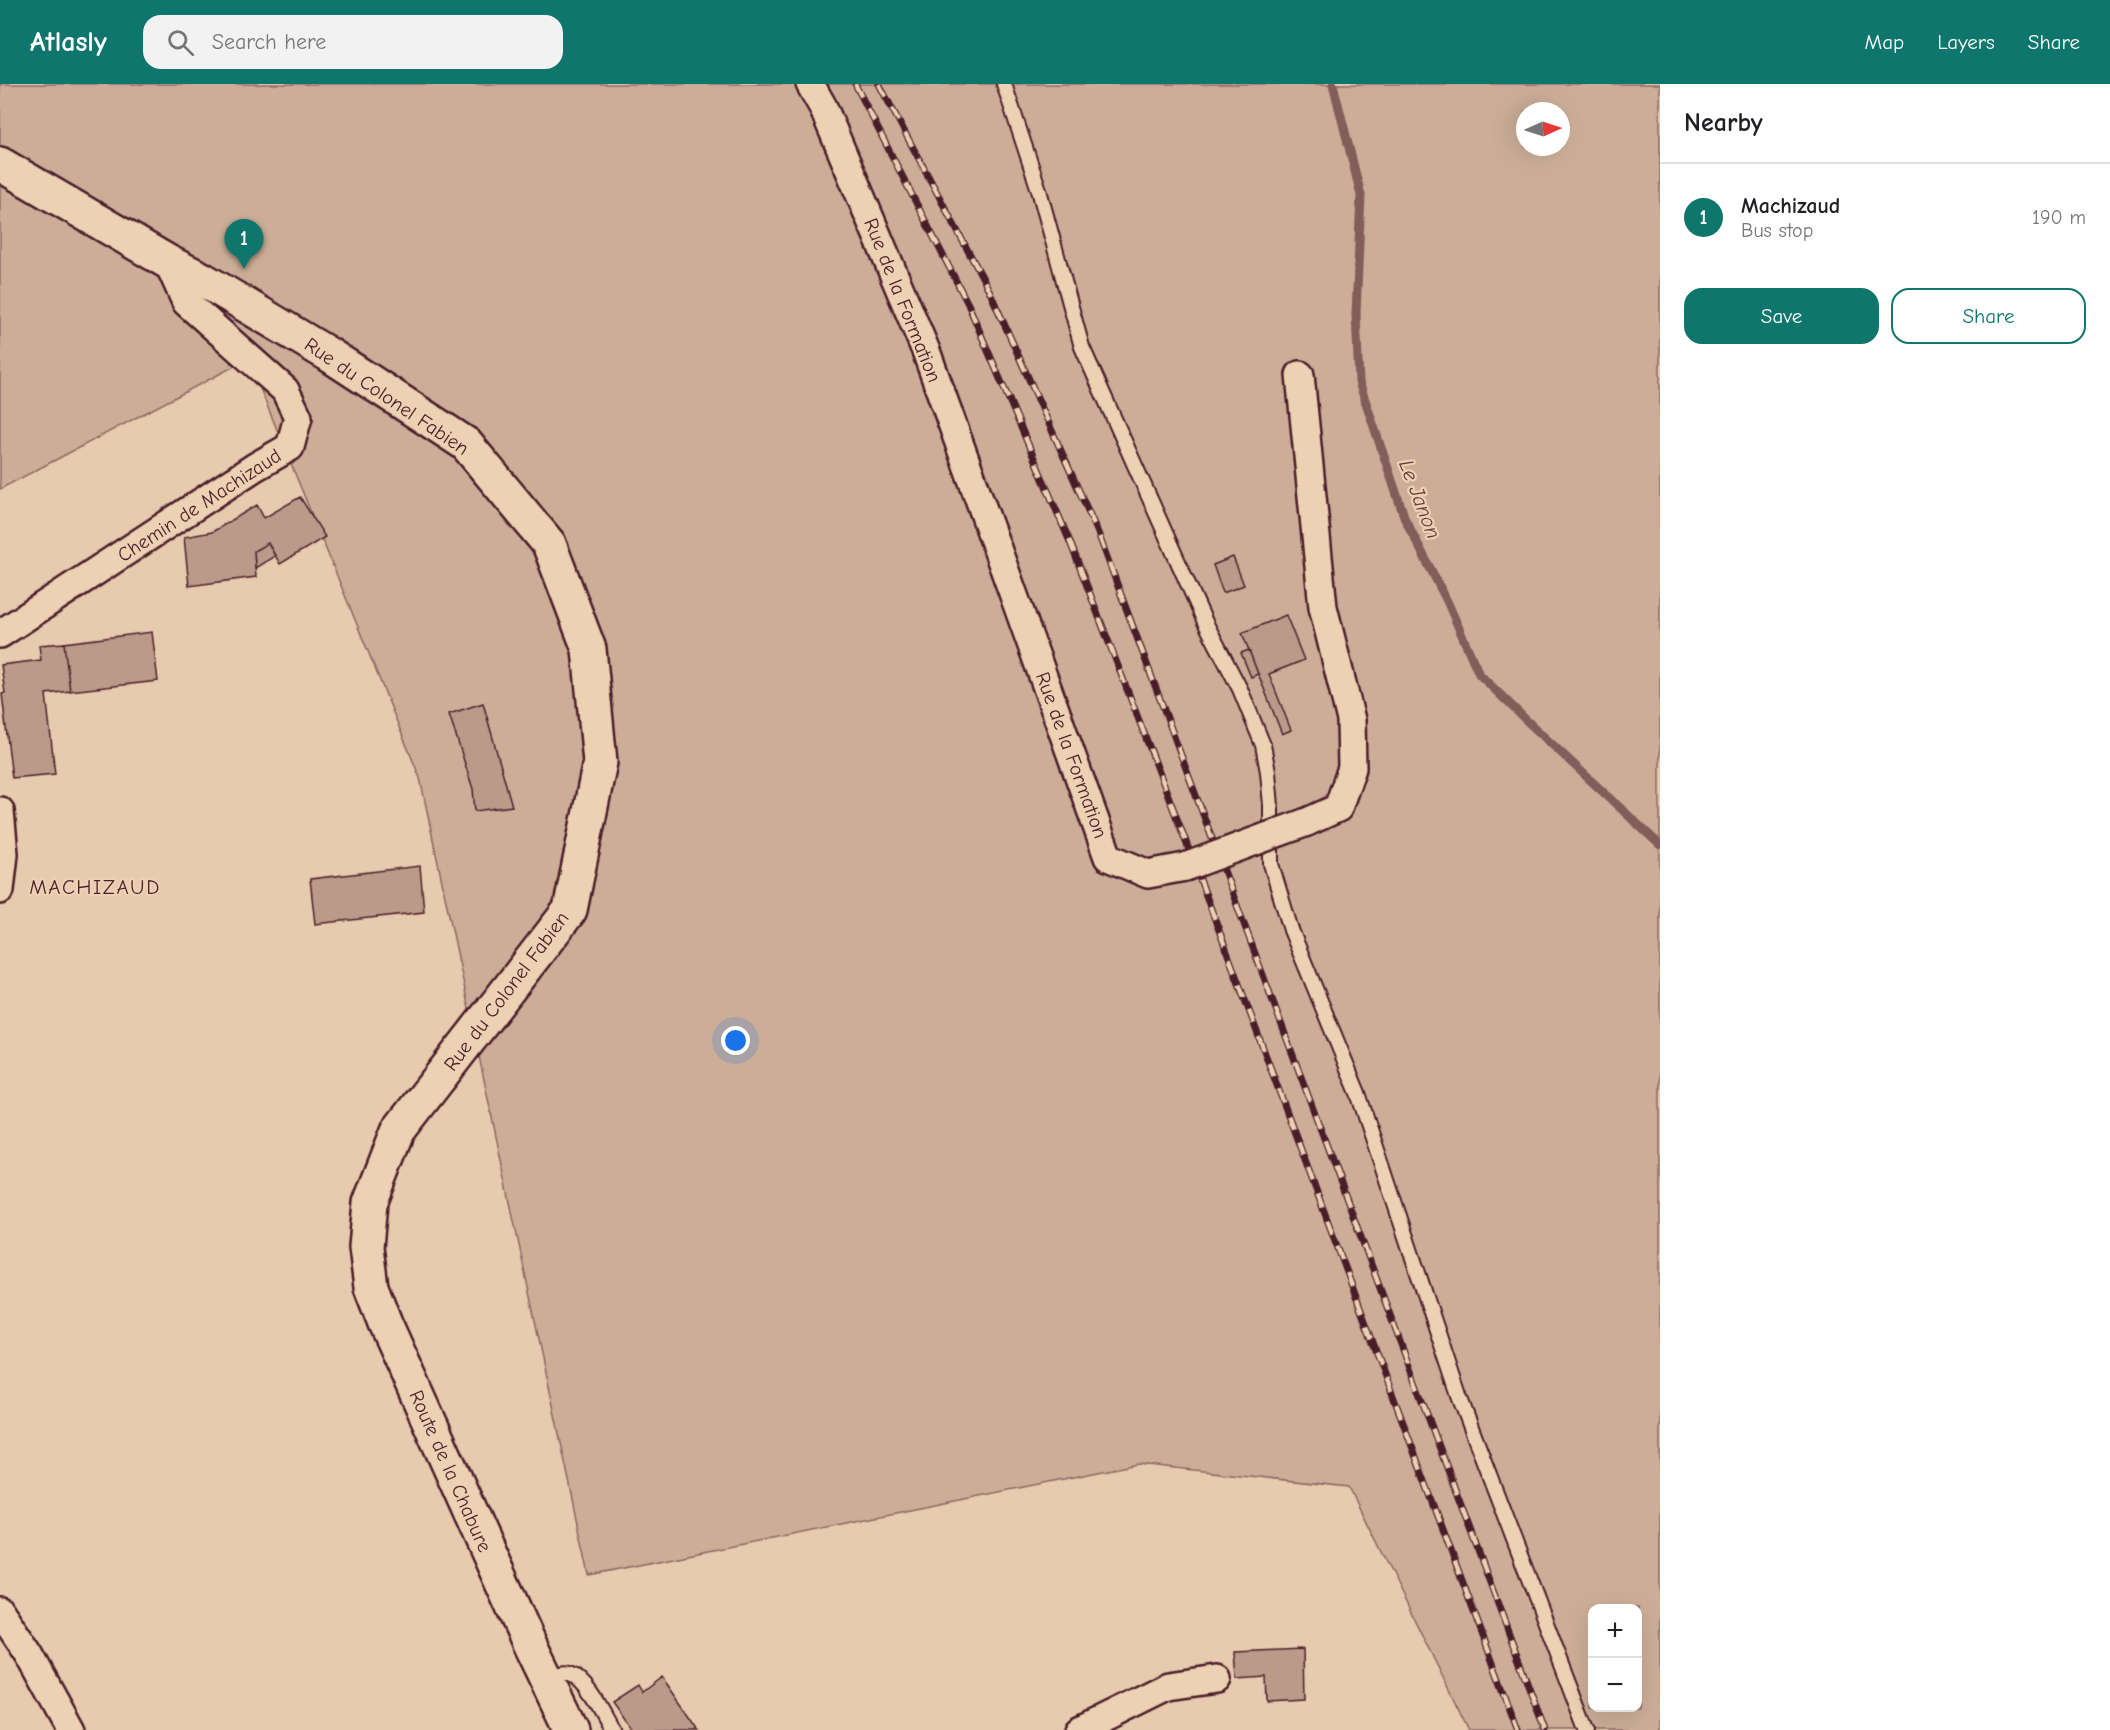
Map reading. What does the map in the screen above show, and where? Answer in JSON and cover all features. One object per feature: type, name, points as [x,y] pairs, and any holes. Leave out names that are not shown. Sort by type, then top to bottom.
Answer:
[{"type":"main road","name":"Rue du Colonel Fabien","points":[[0,164],[328,354],[466,444],[549,544],[589,649],[600,762],[570,910],[398,1131],[370,1203]]},
{"type":"main road","name":"Route de la Chabure","points":[[370,1203],[366,1247],[371,1287],[571,1730]]},
{"type":"street","name":"Rue de la Formation","points":[[810,84],[823,107],[926,351],[1108,857],[1148,874],[1185,867],[1307,822],[1338,808],[1352,768],[1351,720],[1323,607],[1300,375]]},
{"type":"street","name":"Chemin de Machizaud","points":[[0,634],[255,467],[290,447],[298,417],[285,390],[186,302],[168,262]]},
{"type":"street","points":[[0,811],[4,854],[0,890]]},
{"type":"street","points":[[0,1611],[29,1654],[71,1730]]},
{"type":"street","points":[[1079,1730],[1168,1686],[1217,1678]]},
{"type":"lane","points":[[1004,84],[1039,190],[1082,348],[1205,622],[1240,689],[1263,745],[1271,806],[1271,864],[1290,930],[1358,1092],[1459,1396],[1587,1730]]},
{"type":"lane","points":[[548,1681],[568,1673],[577,1678],[586,1688],[612,1730]]},
{"type":"shaded area","points":[[0,84],[1660,84],[1660,1730],[1469,1730],[1349,1487],[1138,1464],[589,1575],[420,778],[248,359],[0,489]]},
{"type":"building","points":[[300,497],[325,537],[280,564],[268,543],[254,551],[256,577],[189,586],[184,537],[212,532],[257,505],[264,518]]},
{"type":"building","points":[[268,543],[275,556],[255,568],[254,551]]},
{"type":"building","points":[[1233,557],[1244,585],[1223,593],[1213,565]]},
{"type":"building","points":[[1286,615],[1304,660],[1269,674],[1291,730],[1282,734],[1242,633]]},
{"type":"building","points":[[152,632],[158,681],[70,691],[64,643]]},
{"type":"building","points":[[64,643],[70,691],[46,694],[55,774],[12,778],[2,694],[5,693],[1,665],[41,660],[39,645]]},
{"type":"building","points":[[1249,650],[1258,674],[1251,677],[1241,653]]},
{"type":"building","points":[[483,703],[512,806],[475,811],[473,789],[449,714]]},
{"type":"building","points":[[420,866],[424,912],[315,924],[310,879]]},
{"type":"building","points":[[1303,1649],[1304,1699],[1267,1701],[1266,1677],[1237,1679],[1235,1652]]},
{"type":"building","points":[[662,1677],[699,1730],[632,1730],[612,1702],[638,1685],[642,1692]]},
{"type":"waterway","name":"Le Janon","points":[[1333,84],[1361,195],[1356,314],[1359,382],[1405,519],[1447,601],[1479,674],[1660,845]]},
{"type":"railway","points":[[855,84],[968,304],[1070,542],[1183,834],[1518,1730]]},
{"type":"railway","points":[[879,84],[989,290],[1098,533],[1545,1730]]},
{"type":"place","name":"Machizaud","points":[[244,269]]},
{"type":"district","name":"MACHIZAUD","points":[[95,887]]}]
